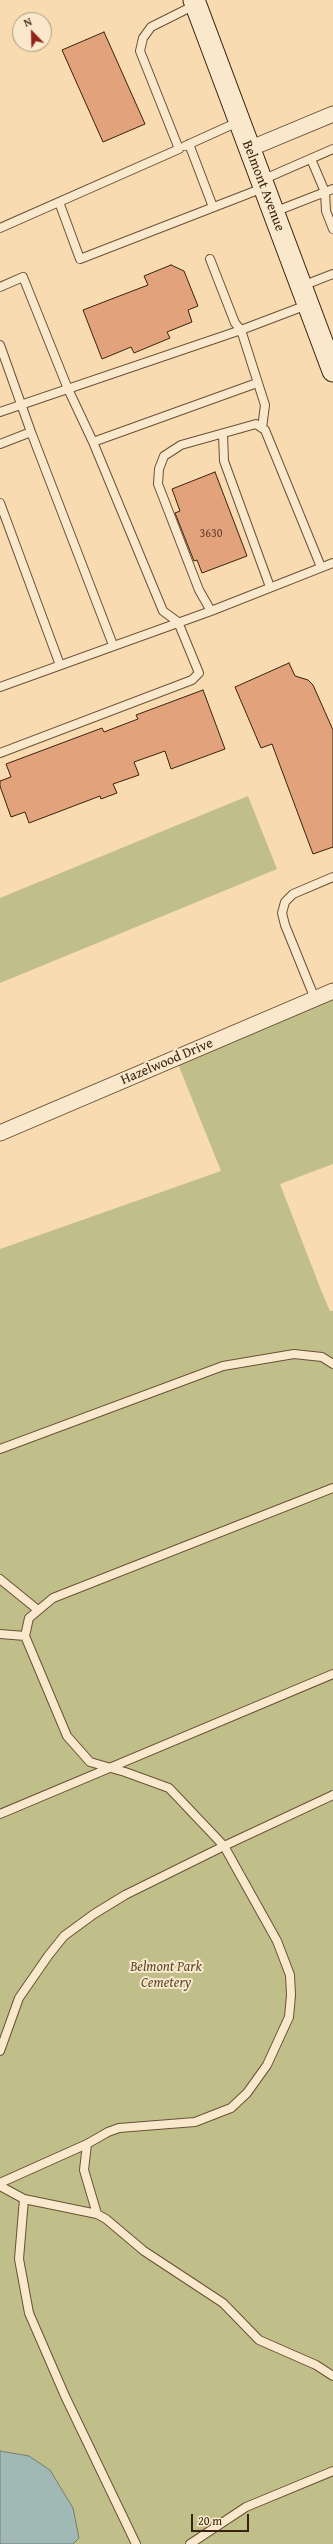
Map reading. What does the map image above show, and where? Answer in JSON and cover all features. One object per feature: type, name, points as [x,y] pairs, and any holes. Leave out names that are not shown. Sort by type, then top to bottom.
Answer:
[{"type":"main road","name":"Belmont Avenue","points":[[195,3],[333,371]]},
{"type":"street","points":[[249,149],[333,114]]},
{"type":"street","name":"Hazelwood Drive","points":[[0,1133],[333,991]]},
{"type":"lane","points":[[179,149],[140,51],[143,38],[151,27],[195,3]]},
{"type":"lane","points":[[0,228],[239,121]]},
{"type":"lane","points":[[189,144],[213,208]]},
{"type":"lane","points":[[59,202],[80,259],[213,208],[333,149]]},
{"type":"lane","points":[[311,159],[325,192],[326,211],[333,229]]},
{"type":"lane","points":[[273,212],[333,189]]},
{"type":"lane","points":[[210,259],[235,323],[241,330],[265,405],[262,428]]},
{"type":"lane","points":[[0,412],[241,330],[305,296],[333,274]]},
{"type":"lane","points":[[0,287],[23,277],[68,389],[93,442],[162,611],[178,622],[199,673],[192,680],[0,753]]},
{"type":"lane","points":[[0,345],[4,365],[22,404],[31,432],[113,645]]},
{"type":"lane","points":[[93,442],[257,383]]},
{"type":"lane","points":[[211,612],[199,590],[158,484],[159,469],[164,456],[181,446],[256,424],[265,430],[321,567]]},
{"type":"lane","points":[[0,444],[31,432]]},
{"type":"lane","points":[[223,434],[224,461],[270,587]]},
{"type":"lane","points":[[0,503],[60,665]]},
{"type":"lane","points":[[0,687],[113,645],[211,612],[270,587],[333,563]]},
{"type":"lane","points":[[315,999],[285,925],[282,912],[285,902],[293,894],[333,877]]},
{"type":"lane","points":[[0,1450],[223,1366],[294,1354],[322,1357],[333,1364]]},
{"type":"lane","points":[[0,2183],[119,2128],[195,2122],[231,2108],[247,2093],[267,2065],[281,2038],[289,2017],[291,1995],[286,1960],[224,1846],[169,1788],[90,1762],[67,1736],[25,1636],[29,1618],[53,1598],[333,1488]]},
{"type":"lane","points":[[0,1579],[38,1610]]},
{"type":"lane","points":[[0,1634],[25,1636]]},
{"type":"lane","points":[[0,1814],[333,1674]]},
{"type":"lane","points":[[0,2050],[19,1998],[44,1961],[64,1936],[88,1918],[124,1895],[333,1795]]},
{"type":"lane","points":[[87,2144],[84,2170],[97,2214]]},
{"type":"lane","points":[[0,2186],[24,2199],[97,2214],[106,2219],[144,2251],[224,2303],[259,2340],[316,2365],[333,2376]]},
{"type":"lane","points":[[24,2199],[19,2259],[29,2313],[64,2396],[136,2544]]},
{"type":"lane","points":[[190,2544],[246,2507],[333,2471]]},
{"type":"green space","points":[[248,796],[277,869],[0,983],[0,898]]},
{"type":"green space","name":"Belmont Park Cemetery","points":[[333,991],[333,1164],[280,1184],[321,1290],[330,1311],[333,1311],[333,2544],[0,2544],[0,1249],[221,1171],[176,1059]]},
{"type":"water","points":[[0,2451],[29,2456],[50,2470],[73,2508],[79,2538],[73,2544],[0,2544]]},
{"type":"building","points":[[104,32],[145,124],[103,142],[62,50]]},
{"type":"building","points":[[171,265],[184,271],[198,306],[188,310],[192,322],[167,332],[170,338],[134,353],[131,347],[102,359],[83,310],[148,285],[144,276]]},
{"type":"building","points":[[215,472],[247,556],[202,573],[197,560],[194,561],[175,513],[180,511],[172,489]]},
{"type":"building","points":[[289,663],[295,676],[308,680],[313,685],[333,730],[333,847],[313,854],[272,744],[261,748],[235,687]]},
{"type":"building","points":[[203,690],[225,749],[171,769],[165,751],[134,762],[139,775],[113,784],[117,793],[101,799],[100,796],[29,823],[25,812],[11,817],[0,786],[0,781],[11,777],[6,764],[102,728],[104,732],[138,719],[136,715]]}]
